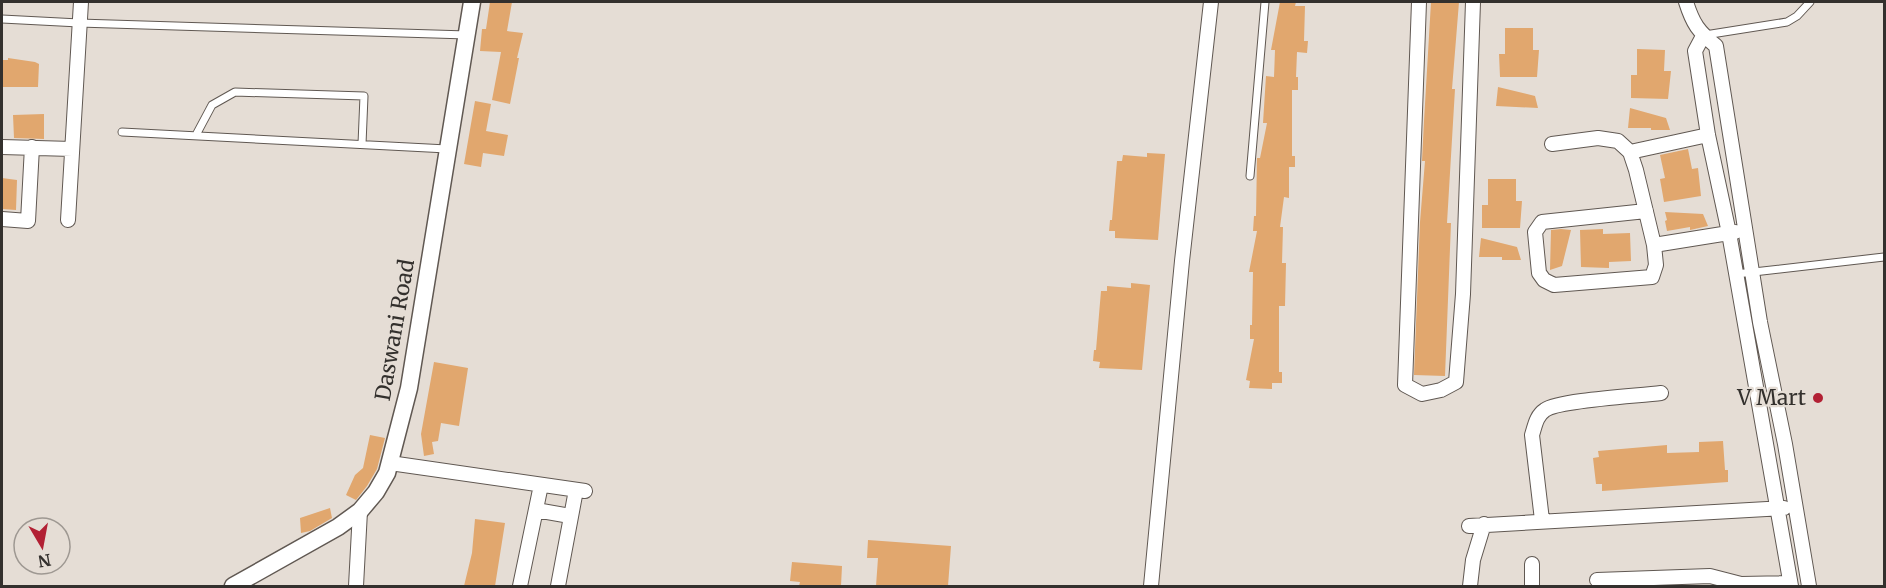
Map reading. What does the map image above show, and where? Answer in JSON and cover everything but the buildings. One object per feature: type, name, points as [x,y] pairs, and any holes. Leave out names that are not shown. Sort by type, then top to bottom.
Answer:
[{"type":"street","points":[[68,220],[81,2]]},
{"type":"street","name":"Daswani Road","points":[[233,586],[338,527],[360,511],[387,474],[410,388],[472,2]]},
{"type":"street","points":[[1151,586],[1182,261],[1211,2]]},
{"type":"street","points":[[1419,2],[1405,385],[1422,393],[1441,390],[1456,382],[1463,294],[1473,2]]},
{"type":"street","points":[[1686,2],[1692,21],[1703,36],[1716,46],[1752,272],[1809,586]]},
{"type":"street","points":[[1597,580],[1710,576],[1741,585],[1791,585],[1729,233],[1708,135],[1695,51],[1703,36]]},
{"type":"street","points":[[1630,152],[1708,135]]},
{"type":"street","points":[[1552,144],[1598,138],[1618,141],[1630,152],[1636,170],[1646,211],[1654,245],[1656,266],[1652,278],[1554,285],[1544,280],[1539,273],[1535,232],[1542,222],[1646,211]]},
{"type":"street","points":[[2,147],[72,149]]},
{"type":"street","points":[[2,219],[28,221],[32,147]]},
{"type":"street","points":[[1654,245],[1745,231]]},
{"type":"street","points":[[1542,520],[1532,435],[1539,415],[1547,408],[1569,403],[1661,393]]},
{"type":"street","points":[[390,463],[580,490],[570,516],[558,586]]},
{"type":"street","points":[[520,586],[542,485]]},
{"type":"street","points":[[1469,526],[1542,520],[1795,508]]},
{"type":"street","points":[[537,510],[570,516]]},
{"type":"street","points":[[356,586],[360,511]]},
{"type":"street","points":[[1470,586],[1473,560],[1484,524]]},
{"type":"street","points":[[1532,564],[1532,586]]},
{"type":"lane","points":[[1250,176],[1265,2]]},
{"type":"lane","points":[[1703,36],[1786,22],[1797,16],[1810,2]]},
{"type":"lane","points":[[2,19],[467,34]]},
{"type":"lane","points":[[196,135],[212,105],[236,92],[364,96],[362,144]]},
{"type":"lane","points":[[122,132],[447,149]]},
{"type":"lane","points":[[1736,274],[1884,257]]},
{"type":"place","name":"V Mart","points":[[1818,398]]}]
